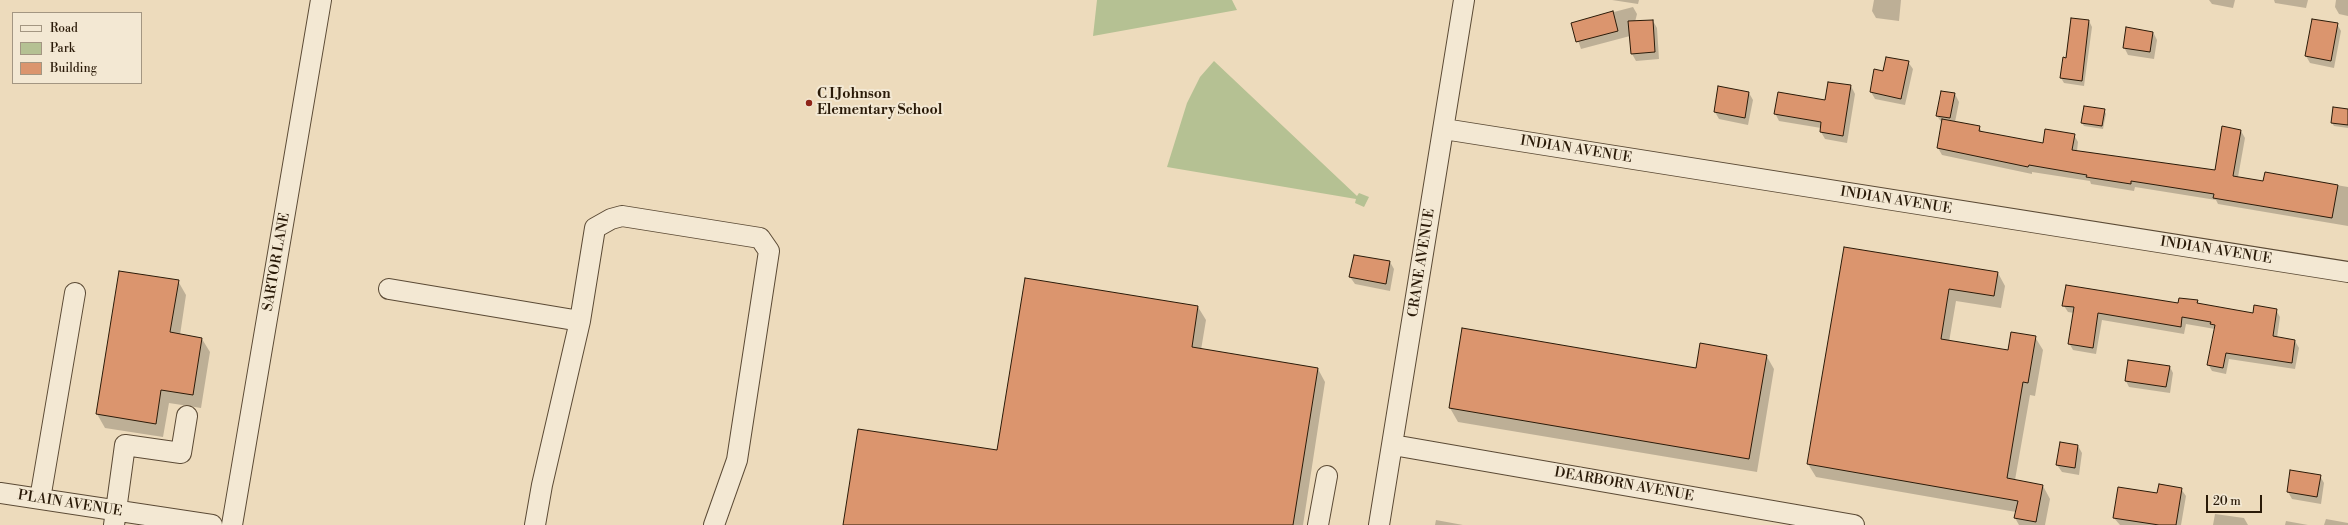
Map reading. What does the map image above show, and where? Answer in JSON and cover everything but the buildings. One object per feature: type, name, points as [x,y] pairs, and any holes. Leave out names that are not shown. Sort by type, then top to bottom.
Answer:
[{"type":"street","name":"SARTOR LANE","points":[[232,525],[321,0]]},
{"type":"street","name":"CRANE AVENUE","points":[[1379,525],[1464,0]]},
{"type":"street","name":"INDIAN AVENUE","points":[[1444,129],[2348,272]]},
{"type":"street","points":[[535,525],[542,486],[580,321],[595,228],[612,219],[622,216],[760,238],[769,251],[737,460],[714,525]]},
{"type":"street","points":[[389,289],[580,321]]},
{"type":"street","points":[[40,499],[75,293]]},
{"type":"street","points":[[115,518],[125,444],[181,453],[187,416]]},
{"type":"street","name":"DEARBORN AVENUE","points":[[1393,445],[1854,525]]},
{"type":"street","points":[[1318,525],[1327,476]]},
{"type":"street","name":"PLAIN AVENUE","points":[[0,493],[40,499],[115,518],[212,525]]},
{"type":"green space","points":[[1097,0],[1232,0],[1237,10],[1093,36]]},
{"type":"green space","points":[[1214,61],[1357,196],[1359,193],[1369,197],[1364,207],[1355,203],[1356,199],[1167,167],[1187,103],[1200,77]]},
{"type":"place","name":"C I Johnson Elementary School","points":[[809,103]]}]
